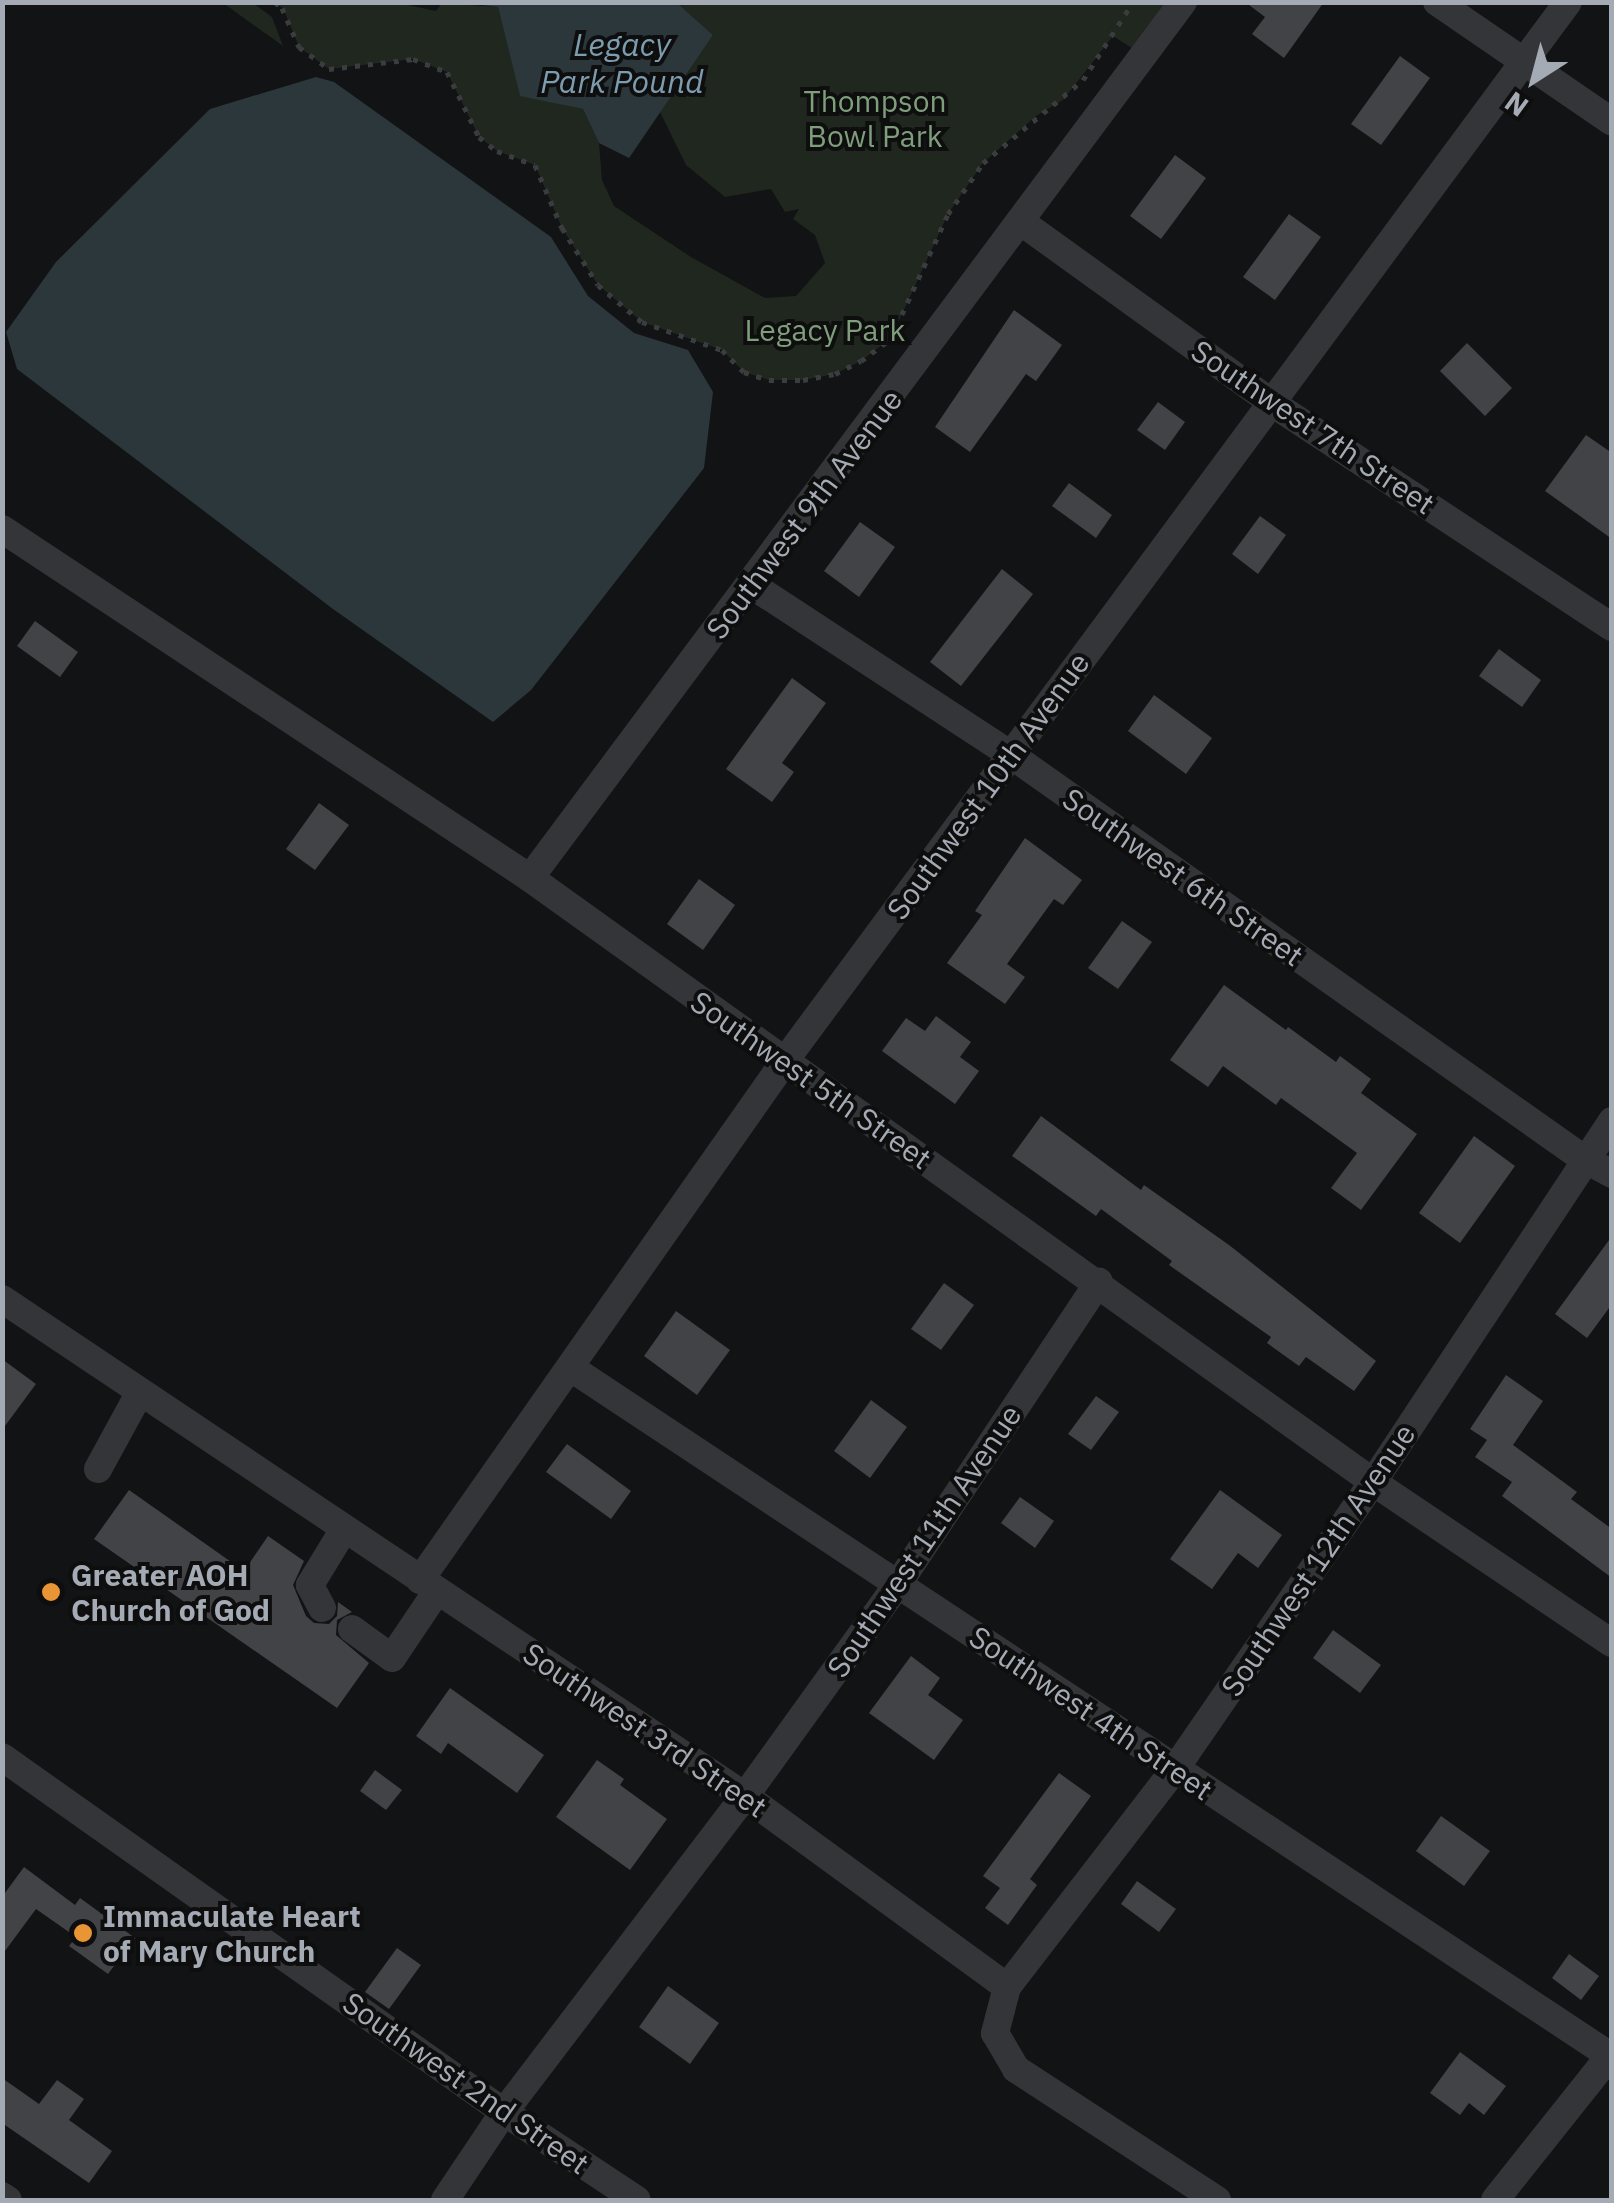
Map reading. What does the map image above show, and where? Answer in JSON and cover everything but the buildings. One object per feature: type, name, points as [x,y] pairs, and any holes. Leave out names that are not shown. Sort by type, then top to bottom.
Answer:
[{"type":"street","name":"Southwest 9th Avenue","points":[[530,878],[1183,2]]},
{"type":"street","points":[[1437,2],[1612,122]]},
{"type":"street","name":"Southwest 10th Avenue","points":[[352,1629],[392,1658],[428,1585],[571,1368],[784,1062],[1568,2]]},
{"type":"street","name":"Southwest 7th Street","points":[[1020,221],[1272,402],[1612,627]]},
{"type":"street","name":"Southwest 5th Street","points":[[2,529],[530,878],[1373,1482],[1612,1643]]},
{"type":"street","name":"Southwest 6th Street","points":[[750,584],[1010,755],[1584,1159],[1612,1174]]},
{"type":"street","name":"Southwest 12th Avenue","points":[[1007,1987],[1175,1769],[1373,1482],[1612,1121]]},
{"type":"street","name":"Southwest 11th Avenue","points":[[445,2200],[504,2112],[745,1796],[898,1584],[1098,1282]]},
{"type":"street","name":"Southwest 3rd Street","points":[[2,1300],[745,1796],[1007,1987]]},
{"type":"street","name":"Southwest 4th Street","points":[[571,1368],[1611,2055]]},
{"type":"street","points":[[98,1469],[140,1392]]},
{"type":"street","points":[[322,1608],[310,1585],[344,1529]]},
{"type":"street","name":"Southwest 2nd Street","points":[[2,1757],[504,2112],[637,2200]]},
{"type":"street","points":[[1007,1987],[995,2033],[1016,2069],[1217,2200]]},
{"type":"street","points":[[1495,2200],[1611,2055]]},
{"type":"path","points":[[275,2],[282,8],[299,47],[328,68],[413,59],[447,72],[479,136],[497,151],[536,165],[562,228],[598,285],[642,322],[722,350],[744,372],[769,380],[803,380],[835,374],[861,361],[891,338],[948,214],[983,163],[1073,90],[1133,2]]},
{"type":"green space","points":[[223,3],[253,3],[272,17],[283,46]]},
{"type":"green space","name":"Thompson Bowl Park","points":[[275,3],[399,3],[436,11],[442,3],[498,7],[520,95],[583,109],[599,143],[602,180],[614,206],[691,257],[765,298],[796,296],[825,263],[815,235],[793,219],[799,209],[785,212],[771,189],[725,197],[686,165],[660,112],[713,35],[677,3],[1168,3],[1135,50],[1113,36],[1063,100],[1036,116],[983,163],[948,214],[891,338],[861,361],[835,374],[803,380],[769,380],[744,372],[722,350],[642,322],[598,285],[562,228],[535,165],[497,151],[479,137],[447,72],[413,59],[329,69],[299,47],[283,8]]},
{"type":"water","name":"Legacy Park Pound","points":[[465,3],[677,3],[713,35],[629,158],[599,143],[583,109],[520,96],[498,7]]},
{"type":"water","points":[[316,77],[334,82],[551,237],[588,296],[634,333],[688,350],[713,392],[704,468],[531,690],[493,722],[333,609],[17,369],[6,332],[56,262],[210,109]]},
{"type":"place","name":"Greater AOH Church of God","points":[[51,1592]]},
{"type":"place","name":"Immaculate Heart of Mary Church","points":[[83,1933]]},
{"type":"park label","name":"Legacy Park","points":[[825,330]]}]
